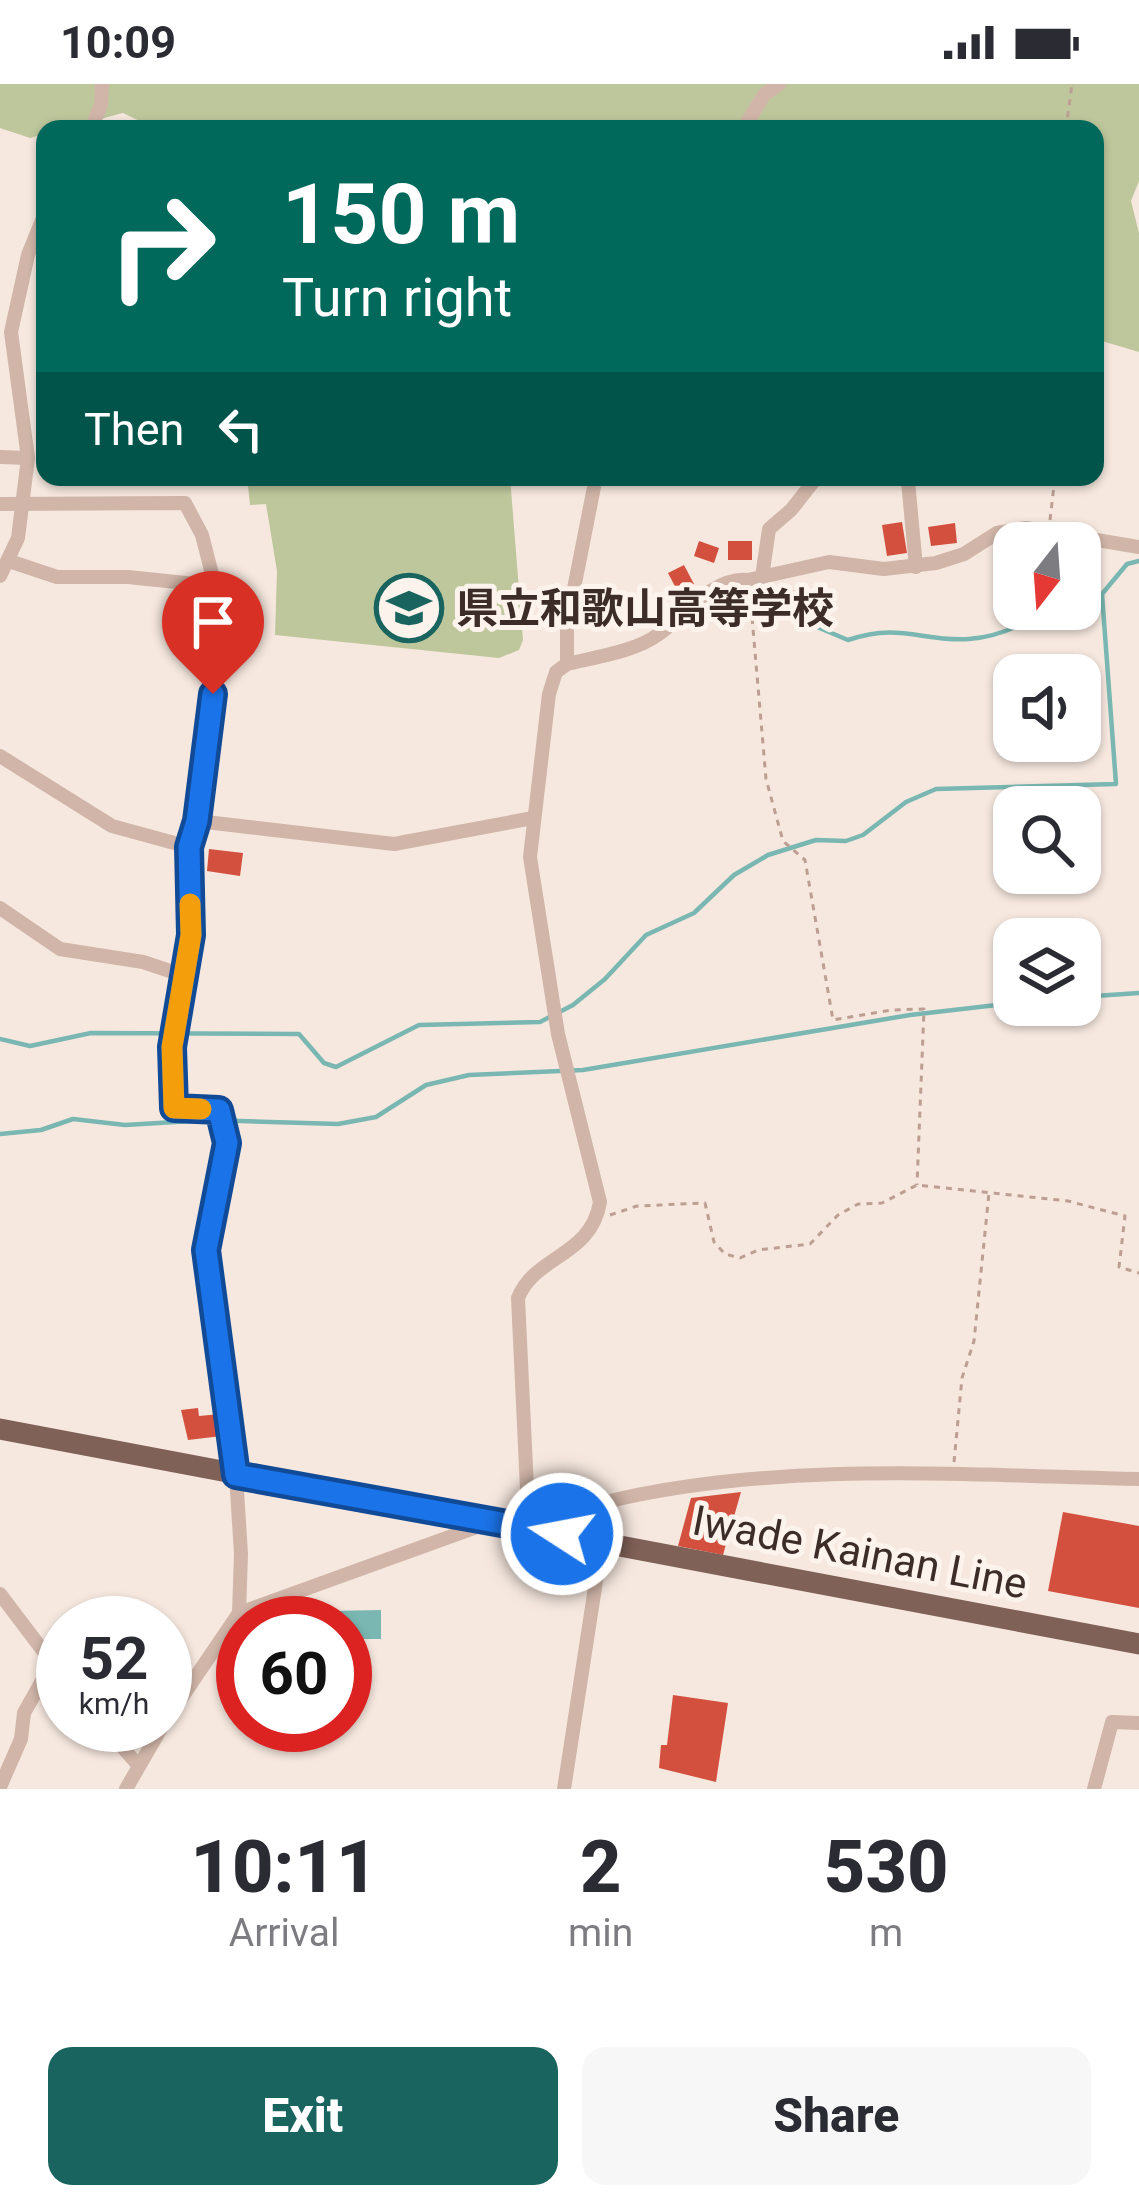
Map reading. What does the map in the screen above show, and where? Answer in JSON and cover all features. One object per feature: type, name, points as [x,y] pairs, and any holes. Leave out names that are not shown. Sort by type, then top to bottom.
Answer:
[{"type":"main road","name":"Iwade Kainan Line","points":[[0,1429],[1139,1644]]},
{"type":"street","points":[[95,120],[102,84]]},
{"type":"street","points":[[749,120],[764,95],[779,84]]},
{"type":"street","points":[[0,576],[19,538],[24,501],[28,458],[11,332],[36,235]]},
{"type":"street","points":[[0,458],[28,458]]},
{"type":"street","points":[[567,664],[567,624],[594,486]]},
{"type":"street","points":[[755,579],[769,530],[810,486]]},
{"type":"street","points":[[908,486],[916,567]]},
{"type":"street","points":[[0,504],[185,503],[202,535],[215,586],[213,694],[197,821],[189,847],[191,935],[172,1047],[174,1108],[219,1110],[227,1143],[206,1250],[236,1475],[239,1596]]},
{"type":"street","points":[[522,1526],[529,1510],[518,1298],[524,1282],[581,1242],[597,1220],[600,1202],[557,1034],[530,857],[549,694],[556,672],[567,664],[653,640],[718,586],[737,579],[829,562],[884,569],[916,567],[964,554],[993,536]]},
{"type":"street","points":[[1101,541],[1139,547]]},
{"type":"street","points":[[9,561],[57,577],[215,586]]},
{"type":"street","points":[[0,756],[112,826],[189,847]]},
{"type":"street","points":[[197,821],[394,844],[533,818]]},
{"type":"street","points":[[0,908],[60,950],[143,962],[182,975]]},
{"type":"street","points":[[522,1526],[647,1492],[710,1484],[855,1475],[1139,1479]]},
{"type":"street","points":[[285,1596],[495,1521]]},
{"type":"street","points":[[564,1789],[602,1541]]},
{"type":"street","points":[[0,1594],[36,1642]]},
{"type":"street","points":[[192,1682],[216,1646]]},
{"type":"street","points":[[0,1787],[21,1739],[23,1713],[36,1691]]},
{"type":"street","points":[[1094,1789],[1112,1722],[1139,1723]]},
{"type":"street","points":[[126,1752],[138,1766]]},
{"type":"street","points":[[126,1789],[147,1752]]},
{"type":"path","points":[[1067,120],[1072,84]]},
{"type":"path","points":[[1049,522],[1054,486]]},
{"type":"path","points":[[755,579],[766,779],[783,841],[805,860],[833,1020],[924,1009],[917,1185]]},
{"type":"path","points":[[597,1220],[637,1206],[705,1203],[714,1242],[725,1254],[740,1258],[758,1250],[810,1244],[838,1215],[858,1204],[882,1203],[917,1185],[989,1192],[1068,1201],[1125,1216],[1119,1267],[1139,1273]]},
{"type":"path","points":[[952,1474],[962,1378],[974,1341],[989,1192]]},
{"type":"green space","points":[[0,84],[1139,84],[1139,181],[1131,201],[1139,233],[1139,352],[1104,342],[1104,120],[137,120],[123,113],[97,120],[36,120],[36,136],[30,138],[0,128]]},
{"type":"green space","name":"県立和歌山高等学校","points":[[248,486],[511,486],[523,640],[519,650],[499,658],[275,635],[277,571],[266,504],[250,505]]},
{"type":"water","points":[[372,1610],[381,1610],[381,1639],[372,1639]]},
{"type":"building","points":[[902,522],[907,553],[887,556],[882,525]]},
{"type":"building","points":[[955,523],[957,543],[931,546],[928,527]]},
{"type":"building","points":[[699,541],[719,548],[714,563],[694,556]]},
{"type":"building","points":[[728,541],[752,541],[752,560],[728,560]]},
{"type":"building","points":[[684,565],[694,584],[678,592],[668,573]]},
{"type":"building","points":[[797,590],[800,611],[776,613],[773,593]]},
{"type":"building","points":[[770,595],[772,616],[760,617],[757,597]]},
{"type":"building","points":[[209,849],[243,853],[240,876],[207,871]]},
{"type":"building","points":[[198,1408],[199,1416],[220,1414],[222,1436],[188,1440],[181,1410]]},
{"type":"building","points":[[741,1492],[723,1555],[678,1546],[691,1498]]},
{"type":"building","points":[[1063,1512],[1139,1526],[1139,1608],[1048,1591]]},
{"type":"building","points":[[673,1695],[728,1703],[716,1782],[659,1768]]},
{"type":"waterway","points":[[1101,594],[1127,564],[1139,561]]},
{"type":"waterway","points":[[0,1039],[30,1046],[91,1033],[299,1034],[324,1063],[336,1067],[419,1025],[540,1022],[573,1005],[605,979],[646,935],[694,913],[734,875],[768,855],[816,840],[846,841],[863,835],[906,802],[936,789],[1116,784],[1102,594]]},
{"type":"waterway","points":[[798,619],[848,640],[883,633],[969,639],[1008,630]]},
{"type":"waterway","points":[[1101,996],[1139,993]]},
{"type":"waterway","points":[[0,1134],[41,1130],[73,1119],[125,1125],[209,1120],[338,1124],[376,1117],[426,1085],[469,1075],[583,1070],[993,1005]]},
{"type":"slow traffic","points":[[190,904],[191,935],[172,1047],[174,1108],[201,1109]]},
{"type":"place","name":"県立和歌山高等学校","points":[[409,608]]},
{"type":"route","points":[[213,694],[197,821],[189,847],[191,935],[172,1047],[174,1108],[219,1110],[227,1143],[206,1250],[236,1475],[562,1534]]}]
